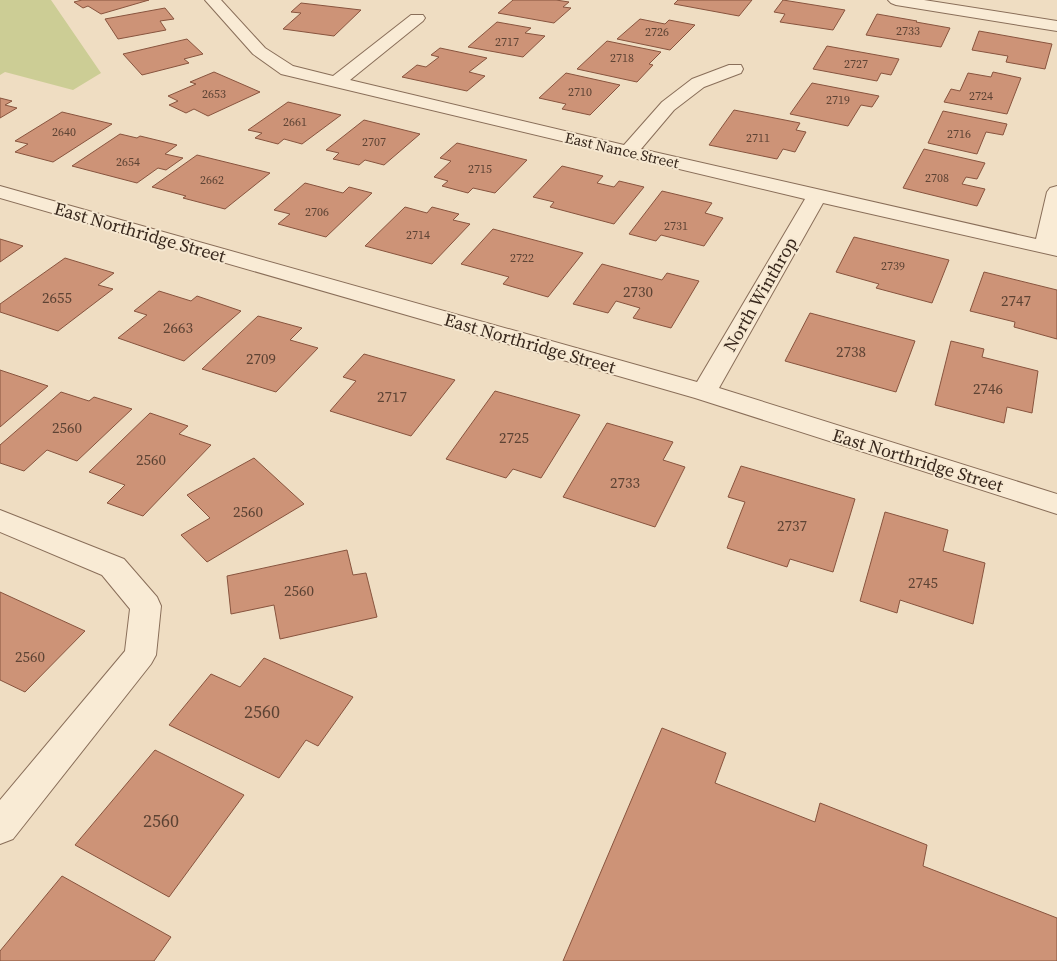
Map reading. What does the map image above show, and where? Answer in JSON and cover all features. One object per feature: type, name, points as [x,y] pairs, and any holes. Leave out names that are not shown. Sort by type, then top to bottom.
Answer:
[{"type":"street","name":"East Nance Street","points":[[213,0],[259,51],[287,70],[817,196],[1051,248]]},
{"type":"street","points":[[896,0],[1057,26]]},
{"type":"street","points":[[336,82],[418,18]]},
{"type":"street","points":[[629,151],[668,106],[698,83],[735,69]]},
{"type":"street","name":"East Northridge Street","points":[[0,192],[704,392],[1057,504]]},
{"type":"street","points":[[1051,248],[1057,192]]},
{"type":"street","name":"North Winthrop","points":[[704,392],[817,196]]},
{"type":"street","points":[[0,520],[113,567],[146,606],[140,655],[0,827]]},
{"type":"green space","points":[[0,0],[51,0],[101,73],[73,90],[5,72],[0,75]]},
{"type":"building","points":[[82,0],[149,0],[101,14],[88,6],[83,8],[74,2]]},
{"type":"building","points":[[513,0],[556,0],[569,2],[563,7],[571,8],[554,23],[498,13]]},
{"type":"building","points":[[678,0],[752,0],[739,16],[674,4]]},
{"type":"building","points":[[783,0],[845,10],[833,30],[780,22],[785,14],[774,12]]},
{"type":"building","points":[[301,3],[361,10],[334,36],[283,29],[301,13],[291,12]]},
{"type":"building","points":[[165,8],[174,19],[160,21],[166,30],[118,39],[105,19]]},
{"type":"building","points":[[877,14],[950,28],[941,47],[866,35]]},
{"type":"building","points":[[640,19],[665,24],[669,20],[695,25],[670,50],[617,39]]},
{"type":"building","points":[[497,22],[531,28],[525,33],[545,36],[523,57],[468,47]]},
{"type":"building","points":[[979,31],[1052,44],[1045,69],[1006,62],[1008,56],[972,50]]},
{"type":"building","points":[[187,39],[203,54],[184,59],[189,63],[142,75],[123,54]]},
{"type":"building","points":[[607,41],[661,52],[649,64],[653,65],[637,82],[577,69]]},
{"type":"building","points":[[827,46],[899,59],[891,75],[881,73],[877,81],[813,69]]},
{"type":"building","points":[[440,48],[487,58],[469,72],[485,76],[467,91],[402,77],[417,65],[426,67],[439,57],[431,55]]},
{"type":"building","points":[[214,72],[260,92],[208,116],[194,109],[186,113],[169,105],[178,101],[168,96],[196,84],[190,82]]},
{"type":"building","points":[[993,72],[1021,78],[1007,114],[944,102],[951,89],[960,91],[968,73],[991,77]]},
{"type":"building","points":[[566,73],[620,85],[590,115],[562,109],[566,104],[539,98]]},
{"type":"building","points":[[812,83],[879,96],[872,107],[861,105],[848,126],[790,114]]},
{"type":"building","points":[[0,98],[12,101],[5,105],[17,108],[0,118]]},
{"type":"building","points":[[288,102],[341,115],[302,144],[284,139],[278,144],[255,138],[262,133],[248,130]]},
{"type":"building","points":[[734,110],[800,123],[796,130],[806,132],[795,152],[783,149],[777,159],[709,145]]},
{"type":"building","points":[[943,111],[1007,124],[1003,135],[986,132],[977,154],[928,143]]},
{"type":"building","points":[[62,112],[112,124],[53,162],[15,152],[28,144],[15,141]]},
{"type":"building","points":[[364,120],[420,134],[384,165],[365,160],[359,165],[333,159],[339,153],[326,150]]},
{"type":"building","points":[[120,134],[137,138],[140,136],[177,145],[165,154],[183,158],[166,170],[158,168],[137,183],[72,166]]},
{"type":"building","points":[[457,143],[527,160],[495,193],[473,188],[468,193],[442,186],[448,181],[434,177],[451,161],[440,158]]},
{"type":"building","points":[[924,149],[985,163],[977,179],[966,177],[962,184],[985,189],[977,206],[903,188]]},
{"type":"building","points":[[197,155],[270,173],[225,209],[183,198],[186,196],[152,187]]},
{"type":"building","points":[[562,166],[603,176],[597,183],[614,187],[619,181],[644,187],[614,224],[550,207],[554,202],[533,197]]},
{"type":"building","points":[[305,183],[343,193],[349,187],[372,193],[326,237],[278,224],[290,214],[274,210]]},
{"type":"building","points":[[662,191],[712,203],[705,213],[723,218],[704,246],[661,235],[656,241],[629,234]]},
{"type":"building","points":[[405,207],[427,213],[432,207],[459,214],[453,220],[470,224],[432,264],[365,246]]},
{"type":"building","points":[[493,229],[583,253],[548,297],[503,284],[509,277],[461,264]]},
{"type":"building","points":[[854,237],[949,260],[932,303],[876,288],[879,284],[836,272]]},
{"type":"building","points":[[0,239],[23,246],[0,262]]},
{"type":"building","points":[[65,258],[114,273],[98,285],[113,289],[58,331],[0,312],[0,304]]},
{"type":"building","points":[[602,264],[662,280],[667,273],[699,281],[671,328],[633,318],[640,308],[616,301],[608,313],[573,304]]},
{"type":"building","points":[[984,272],[1057,290],[1057,339],[1014,327],[1015,322],[970,311]]},
{"type":"building","points":[[159,291],[191,301],[197,296],[241,311],[184,361],[118,338],[147,315],[134,311]]},
{"type":"building","points":[[810,313],[915,341],[896,392],[785,361]]},
{"type":"building","points":[[258,316],[302,328],[290,340],[318,348],[276,392],[202,369]]},
{"type":"building","points":[[951,341],[984,349],[982,357],[1038,371],[1032,413],[1007,407],[1004,423],[935,405]]},
{"type":"building","points":[[364,354],[455,380],[411,436],[330,411],[356,381],[343,377]]},
{"type":"building","points":[[0,370],[48,386],[0,427]]},
{"type":"building","points":[[495,391],[580,415],[541,478],[513,469],[506,478],[446,459]]},
{"type":"building","points":[[61,392],[89,401],[94,397],[132,409],[77,461],[47,450],[24,471],[0,463],[0,445]]},
{"type":"building","points":[[150,413],[188,426],[179,434],[211,445],[143,516],[107,503],[125,485],[89,472]]},
{"type":"building","points":[[607,423],[673,442],[663,460],[685,467],[655,527],[563,497]]},
{"type":"building","points":[[254,458],[304,504],[207,562],[181,535],[210,518],[187,495]]},
{"type":"building","points":[[741,466],[855,499],[833,572],[790,559],[787,567],[727,548],[745,502],[728,497]]},
{"type":"building","points":[[885,512],[948,530],[943,551],[985,563],[973,624],[900,600],[897,613],[860,601]]},
{"type":"building","points":[[347,550],[353,575],[366,573],[377,617],[280,639],[274,605],[231,614],[227,576]]},
{"type":"building","points":[[0,592],[85,631],[25,692],[0,680]]},
{"type":"building","points":[[264,658],[353,697],[318,746],[306,740],[279,778],[169,725],[211,674],[240,687]]},
{"type":"building","points":[[662,728],[726,753],[715,783],[815,822],[820,803],[927,845],[923,866],[1057,918],[1057,961],[563,961]]},
{"type":"building","points":[[155,750],[244,795],[169,897],[75,845]]},
{"type":"building","points":[[62,876],[171,937],[154,961],[0,961],[0,951]]}]
